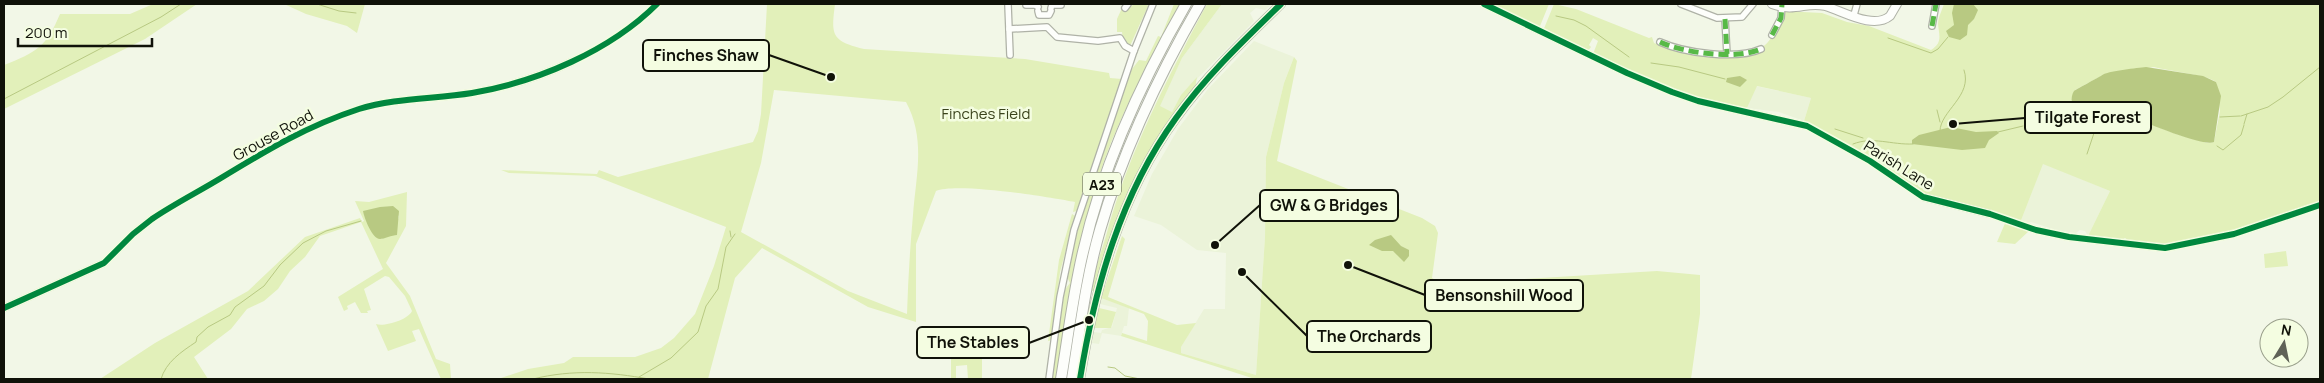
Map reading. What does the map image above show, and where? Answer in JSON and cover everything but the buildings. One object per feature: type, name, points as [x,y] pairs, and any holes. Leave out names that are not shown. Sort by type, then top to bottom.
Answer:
[{"type":"highway","name":"A23","points":[[1061,379],[1082,252],[1104,178],[1124,124],[1186,4]]},
{"type":"highway","name":"A23","points":[[1072,379],[1094,254],[1115,182],[1158,81],[1200,4]]},
{"type":"street","name":"Grouse Road","points":[[4,308],[104,263],[133,234],[156,216],[312,126],[375,106],[471,93],[524,80],[569,62],[605,43],[635,24],[657,4]]},
{"type":"street","points":[[1049,379],[1060,297],[1074,230],[1134,51],[1153,4]]},
{"type":"street","points":[[1080,379],[1101,279],[1122,216],[1146,165],[1194,94],[1281,4]]},
{"type":"street","name":"Parish Lane","points":[[1484,4],[1627,73],[1672,92],[1698,101],[1807,126],[1870,160],[1923,196],[2069,238],[2165,248],[2234,234],[2320,205]]},
{"type":"street","points":[[1681,4],[1725,19],[1742,17],[1753,4]]},
{"type":"street","points":[[1772,4],[1794,9],[1815,4],[1872,21],[1881,21],[1892,15],[1897,4]]},
{"type":"street","points":[[1854,16],[1857,4]]},
{"type":"street","points":[[1932,26],[1936,4]]},
{"type":"street","points":[[1008,5],[1010,55]]},
{"type":"street","points":[[1026,5],[1035,5],[1045,12]]},
{"type":"street","points":[[1045,12],[1061,5]]},
{"type":"street","points":[[1772,35],[1781,18],[1782,5]]},
{"type":"street","points":[[1045,12],[1046,27]]},
{"type":"street","points":[[1725,19],[1726,54]]},
{"type":"street","points":[[1009,29],[1046,27],[1057,36],[1098,41],[1120,36],[1124,45],[1134,51]]},
{"type":"street","points":[[1660,42],[1688,50],[1726,54],[1748,53],[1761,49]]},
{"type":"shaded area","points":[[1222,4],[1272,4],[1265,10],[1256,8],[1250,13],[1254,21],[1183,93],[1172,112],[1159,106],[1182,58]]},
{"type":"shaded area","points":[[1954,4],[1973,4],[1978,10],[1974,19],[1968,25],[1967,35],[1960,40],[1949,37],[1946,31],[1954,25],[1952,13]]},
{"type":"shaded area","points":[[1254,41],[1294,57],[1284,83],[1266,157],[1265,237],[1256,375],[1181,353],[1181,347],[1204,309],[1225,309],[1226,253],[1197,250],[1161,225],[1134,216],[1152,174],[1178,129],[1208,89]]},
{"type":"shaded area","points":[[2146,67],[2203,76],[2216,82],[2221,96],[2214,142],[2197,141],[2121,113],[2080,110],[2072,102],[2074,91],[2104,74]]},
{"type":"shaded area","points":[[1740,76],[1747,80],[1740,87],[1726,82],[1727,78]]},
{"type":"shaded area","points":[[1756,86],[1811,98],[1804,121],[1779,112],[1747,108]]},
{"type":"shaded area","points":[[1951,127],[1976,132],[1997,131],[1999,133],[1989,140],[1985,148],[1962,150],[1912,144],[1912,140],[1919,135]]},
{"type":"shaded area","points":[[2043,163],[2110,191],[2088,236],[2085,231],[2080,230],[2076,233],[2062,232],[2031,222],[2026,224],[2020,223]]},
{"type":"shaded area","points":[[393,206],[399,211],[397,235],[380,239],[371,232],[363,211]]},
{"type":"shaded area","points":[[1391,235],[1401,246],[1409,250],[1409,256],[1404,262],[1393,251],[1382,251],[1369,245],[1375,240]]},
{"type":"shaded area","points":[[1101,298],[1129,308],[1127,326],[1124,326],[1121,336],[1102,333],[1099,344],[1092,343],[1094,332],[1101,333],[1102,330],[1112,327],[1117,308],[1100,304]]},
{"type":"green space","points":[[153,4],[197,4],[145,39],[4,109],[4,65],[33,52],[39,47],[50,34],[60,14],[130,14]]},
{"type":"green space","points":[[284,4],[365,4],[357,33],[347,26],[306,14]]},
{"type":"green space","name":"Finches Field","points":[[767,4],[835,4],[833,23],[836,35],[845,43],[864,49],[1025,59],[1109,73],[1110,78],[1122,79],[1077,211],[1073,212],[1075,202],[1025,194],[963,188],[936,191],[916,244],[916,322],[868,307],[762,248],[735,278],[708,379],[498,379],[528,369],[564,363],[573,357],[635,357],[661,348],[674,338],[695,314],[714,266],[726,227],[595,176],[509,173],[501,170],[597,174],[599,170],[618,177],[753,142],[758,131],[761,114]],"holes":[[[774,90],[906,102],[912,116],[918,143],[907,314],[848,291],[741,232],[761,163]]]},
{"type":"green space","points":[[1134,4],[1147,4],[1148,6],[1130,46],[1123,40],[1122,32],[1117,32],[1117,19],[1122,8],[1126,11]]},
{"type":"green space","points":[[1174,4],[1180,4],[1139,81],[1112,141],[1095,188],[1075,269],[1056,379],[1052,379],[1063,292],[1070,283],[1066,275],[1083,209],[1129,73],[1139,60],[1146,61],[1158,36],[1161,37]]},
{"type":"green space","points":[[1207,4],[1222,4],[1182,58],[1160,106],[1172,112],[1181,95],[1197,77],[1195,89],[1151,153],[1095,291],[1092,291],[1096,270],[1125,175],[1163,88]]},
{"type":"green space","points":[[1490,4],[1549,4],[1540,26],[1536,27]]},
{"type":"green space","points":[[1554,4],[1576,9],[1649,38],[1652,37],[1654,43],[1659,45],[1734,57],[1756,51],[1765,45],[1772,36],[1774,37],[1783,18],[1783,11],[1822,13],[1847,22],[1869,26],[1931,50],[1939,42],[1938,22],[1944,4],[2320,4],[2320,202],[2280,217],[2221,234],[2162,244],[2140,244],[2125,238],[2121,241],[2088,236],[2110,191],[2043,164],[2020,223],[1920,192],[1865,154],[1804,121],[1811,98],[1757,86],[1747,108],[1687,95],[1630,72],[1593,54],[1598,41],[1593,38],[1589,45],[1591,47],[1587,52],[1543,31]],"holes":[[[2154,67],[2197,75],[2216,82],[2220,111],[2214,142],[2207,143],[2176,134],[2120,112],[2077,110],[2075,90],[2105,74]]]},
{"type":"green space","points":[[1294,57],[1297,61],[1277,161],[1422,218],[1435,226],[1438,233],[1432,278],[1443,284],[1657,271],[1700,275],[1700,314],[1691,379],[1255,379],[1121,336],[1122,333],[1147,341],[1148,321],[1144,314],[1101,298],[1122,236],[1125,239],[1108,297],[1177,325],[1196,323],[1181,347],[1181,353],[1256,375],[1265,237],[1266,157],[1284,83]]},
{"type":"green space","points":[[407,192],[406,226],[386,263],[410,296],[436,359],[450,364],[451,379],[441,379],[419,329],[412,331],[416,341],[388,351],[376,324],[396,322],[406,317],[412,311],[405,296],[389,277],[385,276],[364,289],[371,310],[367,311],[368,313],[361,313],[355,302],[347,306],[348,309],[344,311],[338,297],[383,269],[361,222],[320,236],[305,257],[290,271],[278,289],[264,301],[247,309],[231,329],[194,357],[208,379],[100,379],[155,343],[248,291],[305,237],[360,218],[362,222],[364,221],[355,201],[369,202]],"holes":[[[380,207],[386,207],[399,216],[393,230],[381,239]]]},
{"type":"green space","points":[[1072,214],[1075,216],[1060,272],[1052,340],[1048,341],[1059,260]]},
{"type":"green space","points":[[2006,221],[2030,230],[2015,244],[1997,242]]},
{"type":"green space","points":[[2286,251],[2288,266],[2265,268],[2264,254]]},
{"type":"green space","points":[[1099,308],[1116,312],[1111,328],[1094,328]]},
{"type":"green space","points":[[951,328],[982,333],[982,379],[968,379],[967,365],[956,366],[956,379],[951,379]]},
{"type":"waterway","points":[[4,99],[161,17],[181,4]]},
{"type":"waterway","points":[[317,4],[339,11],[356,13]]},
{"type":"waterway","points":[[1556,16],[1574,20],[1586,26],[1629,57]]},
{"type":"waterway","points":[[1888,38],[1931,53],[1938,49],[1948,37]]},
{"type":"waterway","points":[[1651,63],[1679,67],[1725,79]]},
{"type":"waterway","points":[[2241,116],[2268,107],[2320,67]]},
{"type":"waterway","points":[[1940,131],[1941,124],[1964,88],[1966,79],[1964,70]]},
{"type":"waterway","points":[[2031,125],[2050,116],[2058,115],[2073,104]]},
{"type":"waterway","points":[[1937,110],[1940,122]]},
{"type":"waterway","points":[[2087,154],[2096,127],[2094,111]]},
{"type":"waterway","points":[[2244,124],[2247,114]]},
{"type":"waterway","points":[[2220,117],[2240,116]]},
{"type":"waterway","points":[[2217,146],[2223,150],[2241,135],[2244,125]]},
{"type":"waterway","points":[[1998,132],[2023,126]]},
{"type":"waterway","points":[[1835,129],[1863,138]]},
{"type":"waterway","points":[[1853,144],[1868,141],[1913,144]]},
{"type":"waterway","points":[[161,379],[166,367],[175,358],[196,342],[197,337],[208,327],[230,315],[235,307],[264,286],[280,265],[303,243],[326,231],[361,221]]},
{"type":"waterway","points":[[730,231],[731,237]]},
{"type":"waterway","points":[[639,377],[671,358],[698,332],[706,306],[718,289],[726,247],[735,234]]},
{"type":"waterway","points":[[1108,367],[1115,368],[1125,376],[1140,379]]},
{"type":"waterway","points":[[533,379],[577,373],[620,375],[649,379]]},
{"type":"marked path","points":[[1772,35],[1781,18],[1782,4]]},
{"type":"marked path","points":[[1932,26],[1936,4]]},
{"type":"marked path","points":[[1725,19],[1727,54]]},
{"type":"marked path","points":[[1660,42],[1696,52],[1724,55],[1761,49]]},
{"type":"cycle path","points":[[4,308],[104,263],[133,234],[152,219],[288,139],[322,123],[373,105],[472,93],[522,81],[571,62],[595,50],[638,21],[657,4]]},
{"type":"cycle path","points":[[1080,379],[1093,310],[1102,276],[1125,210],[1139,178],[1176,118],[1200,88],[1281,4]]},
{"type":"cycle path","points":[[1484,4],[1627,73],[1672,92],[1698,101],[1807,126],[1870,161],[1923,197],[1990,214],[2036,230],[2069,237],[2165,248],[2234,234],[2320,205]]},
{"type":"place","name":"Finches Shaw","points":[[831,77]]},
{"type":"place","name":"Tilgate Forest","points":[[1953,124]]},
{"type":"place","name":"GW & G Bridges","points":[[1215,245]]},
{"type":"place","name":"Bensonshill Wood","points":[[1348,265]]},
{"type":"place","name":"The Orchards","points":[[1242,272]]},
{"type":"place","name":"The Stables","points":[[1089,320]]}]
